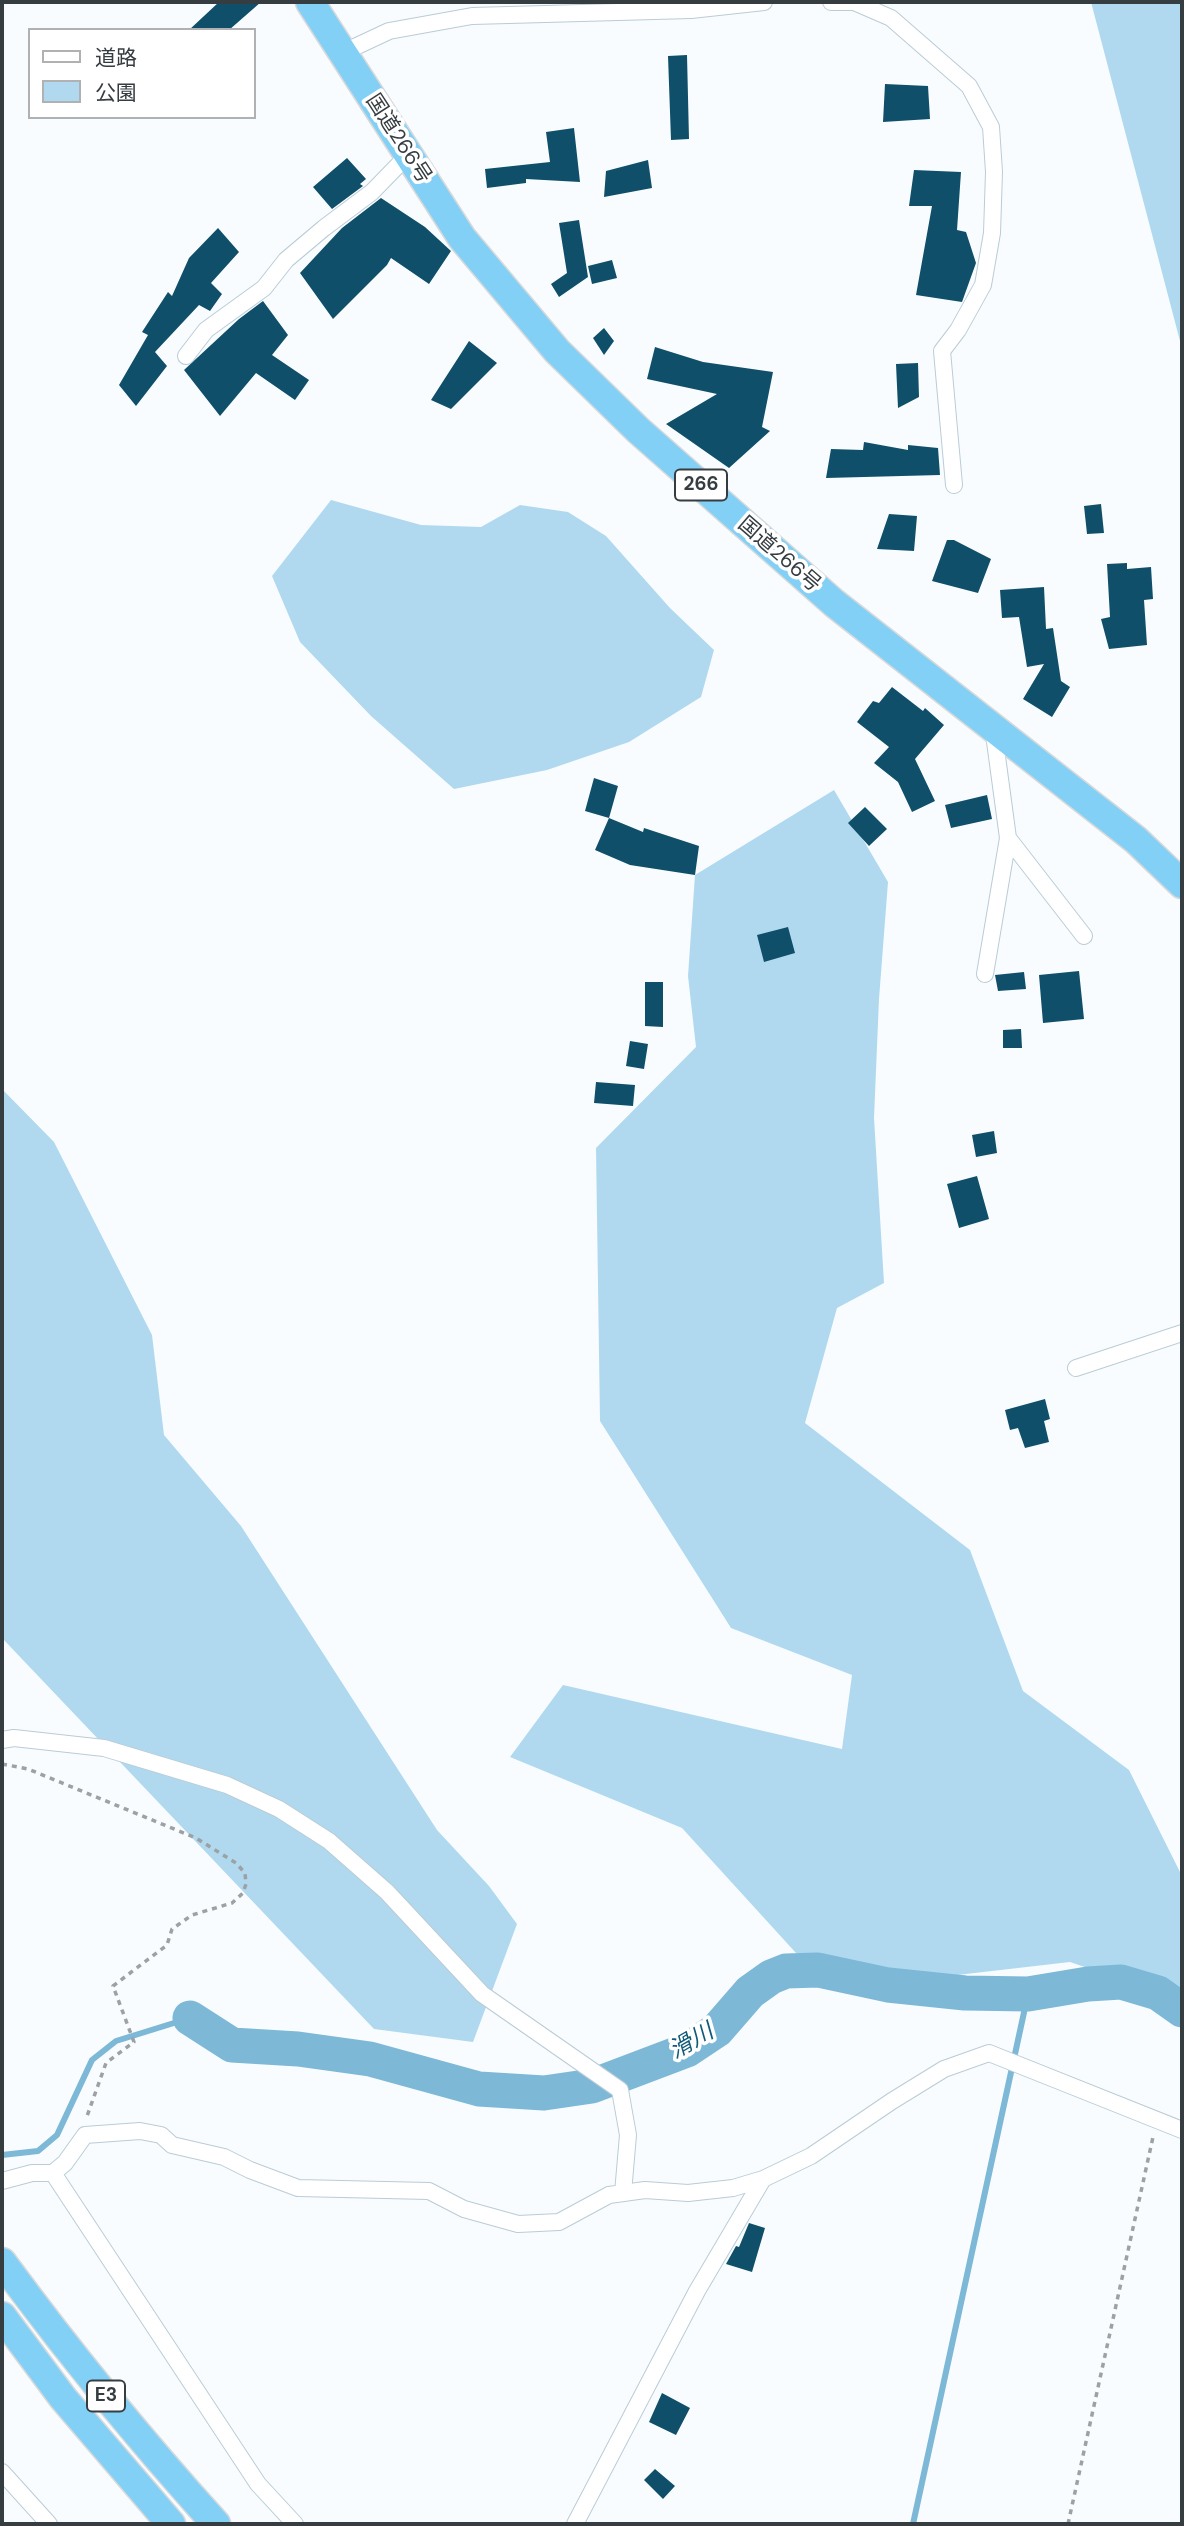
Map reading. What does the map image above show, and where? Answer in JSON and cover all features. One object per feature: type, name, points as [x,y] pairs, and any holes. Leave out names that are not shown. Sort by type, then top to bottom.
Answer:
[{"type":"highway","name":"国道266号","points":[[310,2],[461,238],[558,351],[638,430],[834,603],[1136,840],[1182,884]]},
{"type":"highway","name":"E3","points":[[2,2262],[38,2312],[148,2448],[216,2524]]},
{"type":"highway","name":"E3","points":[[2,2316],[62,2398],[172,2524]]},
{"type":"street","points":[[342,53],[389,32],[472,16],[691,10],[764,2]]},
{"type":"street","points":[[831,2],[854,2],[891,18],[969,86],[991,128],[994,172],[992,233],[983,285],[958,330],[942,351],[954,485]]},
{"type":"street","points":[[186,356],[206,330],[264,288],[286,260],[372,192],[408,155]]},
{"type":"street","points":[[985,974],[1008,838],[993,727]]},
{"type":"street","points":[[1008,838],[1050,890],[1084,936],[1050,893],[1008,838]]},
{"type":"street","points":[[1076,1368],[1182,1333]]},
{"type":"street","points":[[2,1740],[14,1738],[104,1748],[227,1785],[279,1809],[329,1841],[387,1892],[482,1994],[620,2090],[628,2135],[623,2193]]},
{"type":"street","points":[[2,2181],[32,2173],[53,2173],[65,2163],[85,2135],[140,2132],[161,2134],[172,2145],[224,2157],[298,2188],[429,2190],[464,2209],[518,2224],[559,2222],[609,2195],[645,2190],[688,2193],[733,2188],[763,2179],[811,2156],[944,2069],[989,2053],[1182,2130]]},
{"type":"street","points":[[53,2173],[258,2484],[295,2524]]},
{"type":"street","points":[[575,2524],[696,2291],[763,2179]]},
{"type":"street","points":[[2,2472],[49,2524]]},
{"type":"path","points":[[2,1764],[28,1769],[196,1838],[236,1863],[245,1873],[243,1893],[232,1903],[192,1915],[172,1929],[167,1945],[113,1986],[134,2042],[106,2063],[84,2123],[85,2135]]},
{"type":"path","points":[[1068,2524],[1157,2121]]},
{"type":"green space","points":[[1091,2],[1182,2],[1182,390],[1180,341]]},
{"type":"green space","points":[[331,500],[421,525],[481,527],[520,505],[568,512],[606,536],[670,608],[714,650],[701,697],[629,742],[547,770],[454,789],[371,716],[300,642],[272,576]]},
{"type":"green space","points":[[834,790],[888,882],[874,1118],[884,1283],[837,1308],[805,1423],[970,1550],[1023,1691],[1129,1770],[1182,1876],[1182,2000],[1070,1962],[940,1977],[796,1953],[682,1828],[510,1757],[563,1685],[842,1749],[852,1675],[731,1628],[600,1421],[596,1148],[696,1047],[688,976],[695,875]]},
{"type":"green space","points":[[2,1089],[54,1142],[152,1335],[164,1435],[241,1526],[437,1830],[489,1886],[517,1924],[473,2042],[374,2029],[2,1638]]},
{"type":"building","points":[[219,2],[261,2],[231,28],[191,28]]},
{"type":"building","points":[[687,55],[689,139],[671,140],[668,56]]},
{"type":"building","points":[[885,84],[928,86],[930,119],[883,122]]},
{"type":"building","points":[[574,128],[580,182],[526,179],[526,183],[487,188],[485,169],[550,162],[546,132]]},
{"type":"building","points":[[347,158],[366,179],[360,184],[363,186],[332,209],[313,187]]},
{"type":"building","points":[[648,160],[652,188],[604,197],[606,171]]},
{"type":"building","points":[[914,170],[961,172],[957,230],[966,232],[976,263],[962,302],[916,295],[932,206],[909,206]]},
{"type":"building","points":[[381,198],[425,227],[451,251],[429,284],[391,258],[333,319],[300,273],[342,228]]},
{"type":"building","points":[[579,220],[588,277],[559,297],[551,284],[567,273],[559,223]]},
{"type":"building","points":[[218,228],[239,252],[211,283],[222,294],[210,311],[199,305],[155,352],[167,366],[136,406],[119,385],[148,335],[142,332],[168,292],[172,296],[189,258]]},
{"type":"building","points":[[612,260],[617,278],[592,284],[588,266]]},
{"type":"building","points":[[263,301],[288,335],[272,355],[309,380],[295,400],[256,373],[220,416],[184,370],[239,319]]},
{"type":"building","points":[[604,328],[614,341],[604,355],[593,338]]},
{"type":"building","points":[[469,341],[497,363],[451,409],[431,400]]},
{"type":"building","points":[[655,347],[703,362],[773,372],[762,427],[770,431],[729,468],[666,424],[717,394],[647,379]]},
{"type":"building","points":[[918,363],[919,397],[898,408],[896,364]]},
{"type":"building","points":[[864,442],[908,450],[908,445],[938,448],[940,475],[826,478],[831,449],[863,450]]},
{"type":"building","points":[[1101,504],[1104,533],[1087,534],[1084,506]]},
{"type":"building","points":[[889,514],[917,516],[914,551],[877,549]]},
{"type":"building","points":[[947,540],[954,540],[991,559],[978,593],[932,581]]},
{"type":"building","points":[[1127,563],[1127,569],[1151,567],[1153,599],[1144,600],[1147,645],[1109,649],[1101,619],[1110,617],[1107,564]]},
{"type":"building","points":[[1044,587],[1046,629],[1053,628],[1061,681],[1070,687],[1052,717],[1023,699],[1044,664],[1027,667],[1019,617],[1002,618],[1000,590]]},
{"type":"building","points":[[892,687],[923,711],[925,708],[944,725],[915,759],[935,801],[912,812],[898,782],[874,763],[889,747],[857,722],[873,701],[879,703]]},
{"type":"building","points":[[594,778],[618,786],[609,818],[585,811]]},
{"type":"building","points":[[987,795],[992,819],[951,828],[945,805]]},
{"type":"building","points":[[865,807],[887,829],[869,846],[848,823]]},
{"type":"building","points":[[609,818],[643,832],[644,828],[699,846],[695,875],[630,865],[595,850]]},
{"type":"building","points":[[788,927],[795,953],[764,962],[757,935]]},
{"type":"building","points":[[1079,971],[1084,1019],[1043,1023],[1039,975]]},
{"type":"building","points":[[1024,972],[1026,989],[998,991],[995,975]]},
{"type":"building","points":[[645,982],[663,982],[663,1027],[645,1026]]},
{"type":"building","points":[[1021,1029],[1022,1048],[1003,1048],[1003,1030]]},
{"type":"building","points":[[630,1041],[648,1044],[644,1069],[626,1066]]},
{"type":"building","points":[[596,1082],[635,1085],[633,1106],[594,1103]]},
{"type":"building","points":[[994,1131],[997,1153],[976,1157],[972,1135]]},
{"type":"building","points":[[977,1176],[989,1219],[959,1228],[947,1184]]},
{"type":"building","points":[[1045,1399],[1050,1419],[1044,1421],[1049,1442],[1025,1448],[1018,1428],[1010,1430],[1005,1410]]},
{"type":"building","points":[[749,2223],[765,2228],[752,2272],[726,2264],[736,2246],[739,2247]]},
{"type":"building","points":[[662,2393],[690,2408],[676,2435],[649,2422]]},
{"type":"building","points":[[655,2469],[675,2486],[663,2499],[644,2480]]},
{"type":"waterway","name":"滑川","points":[[190,2018],[232,2045],[298,2049],[370,2059],[479,2089],[544,2093],[592,2086],[687,2050],[717,2030],[750,1992],[771,1977],[786,1971],[818,1970],[888,1985],[965,1993],[1028,1994],[1088,1984],[1121,1982],[1158,1993],[1182,2010]]},
{"type":"waterway","points":[[913,2524],[1028,1994]]},
{"type":"waterway","points":[[2,2155],[38,2151],[57,2135],[92,2060],[116,2041],[190,2018]]}]
